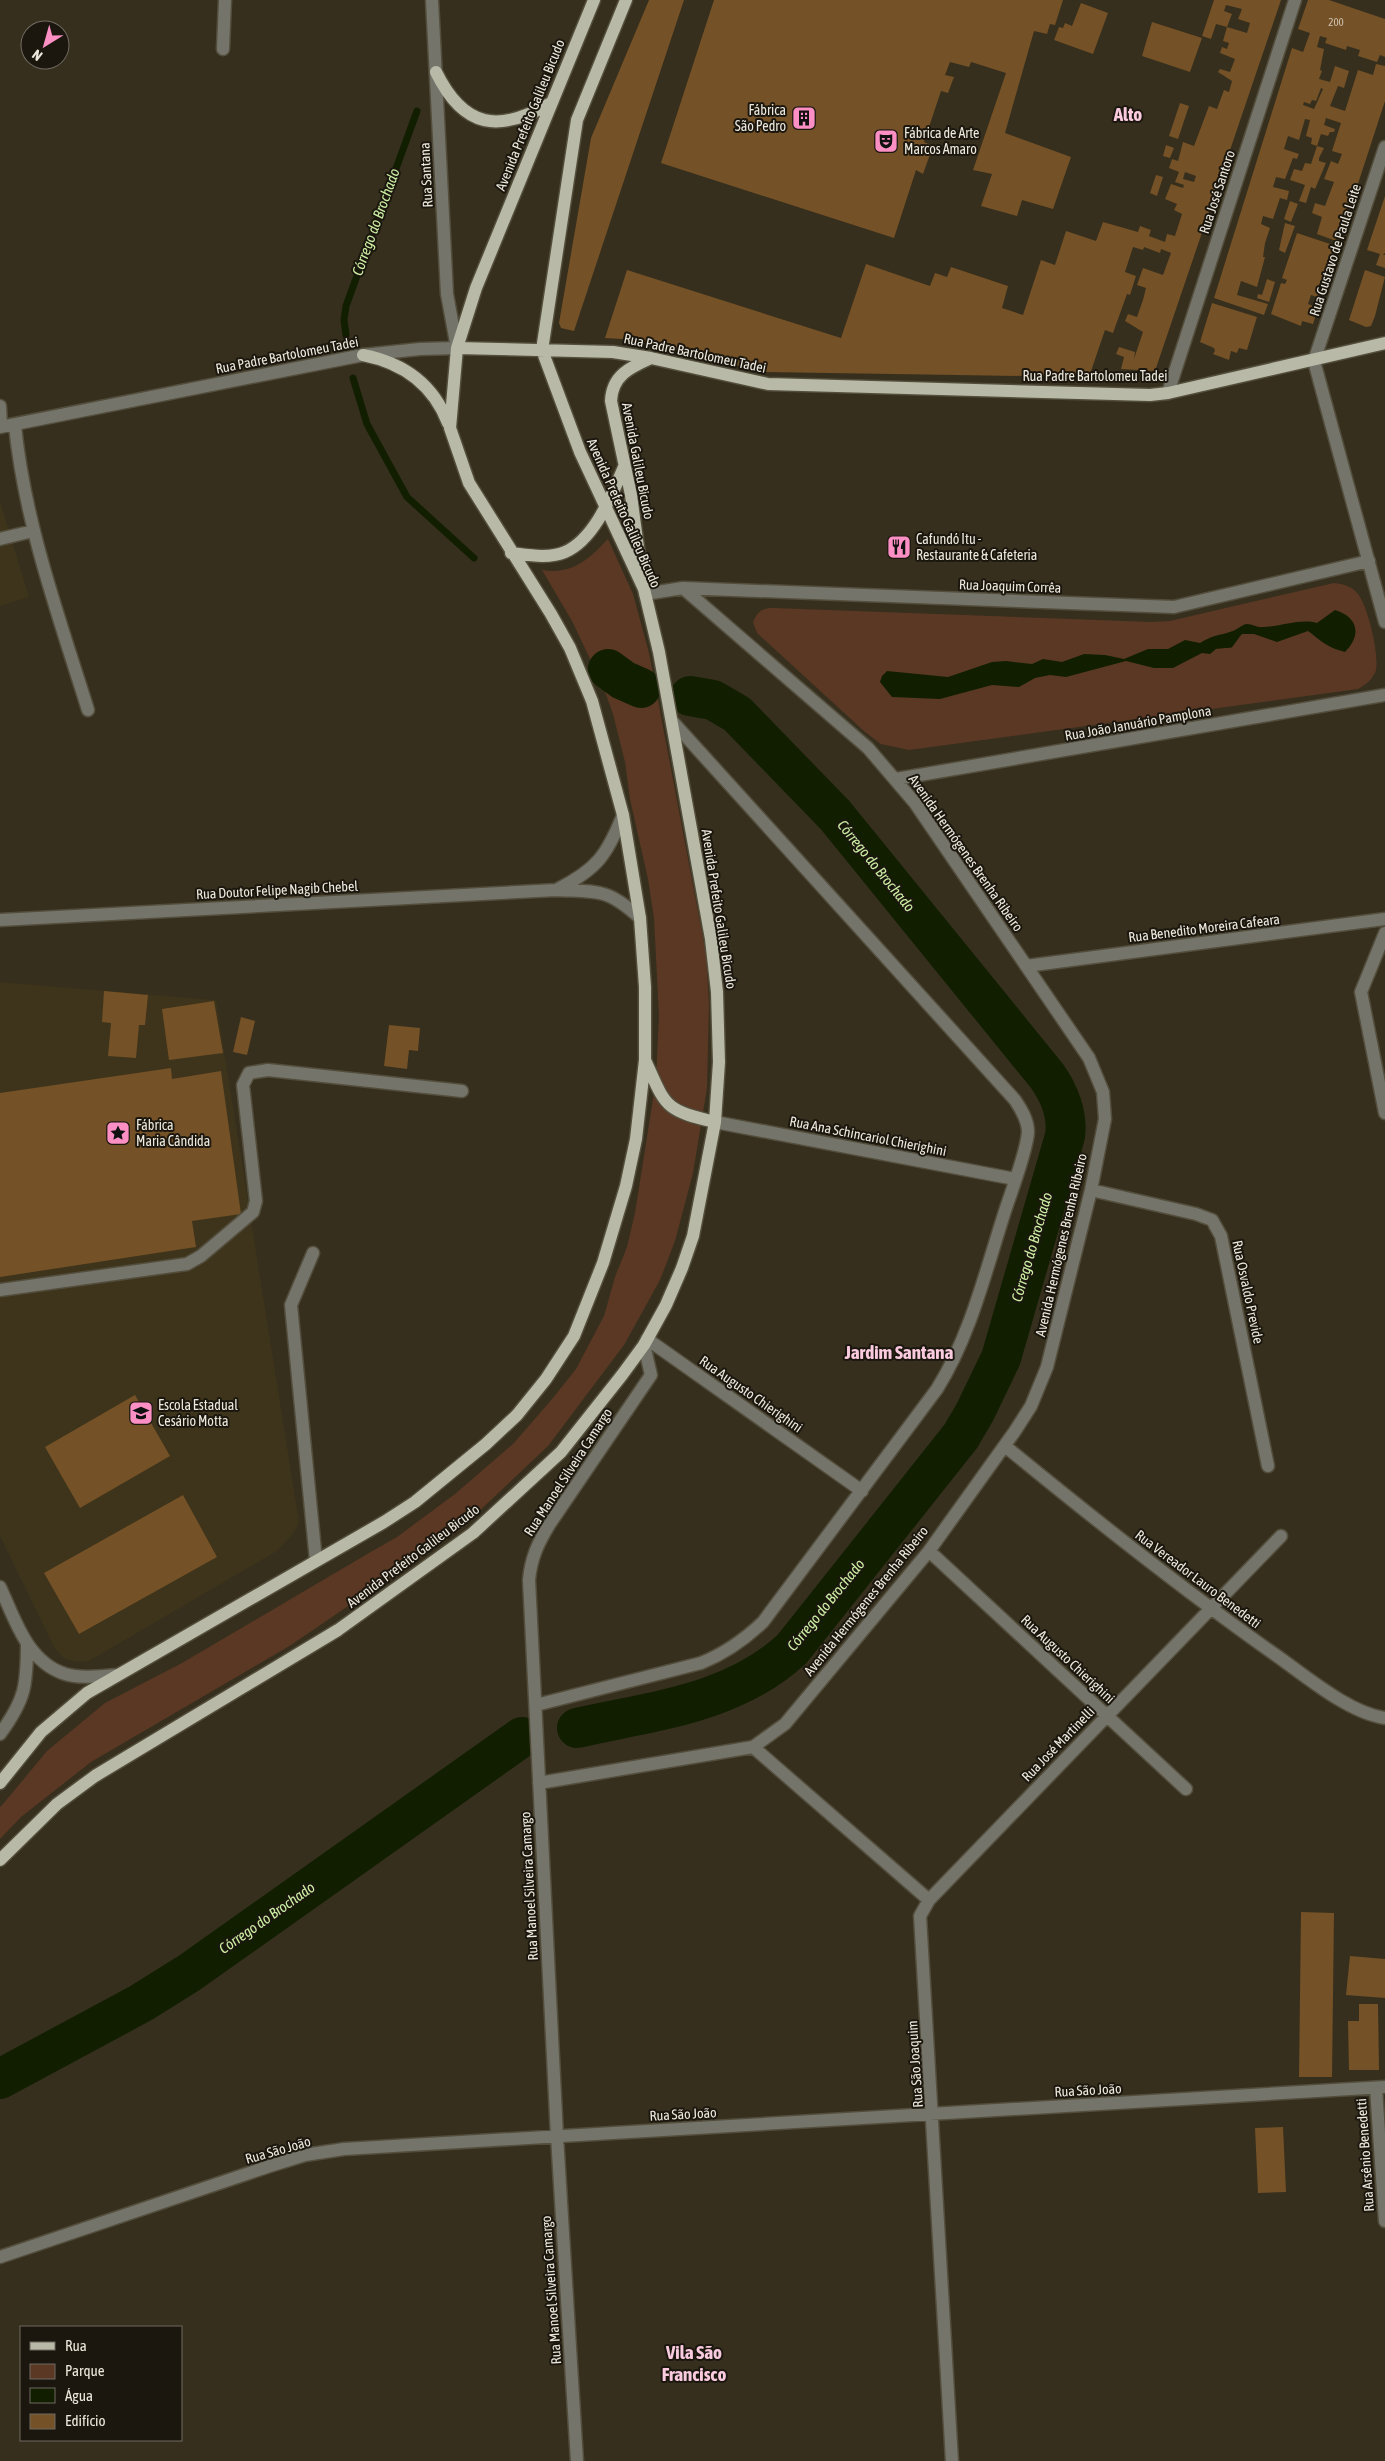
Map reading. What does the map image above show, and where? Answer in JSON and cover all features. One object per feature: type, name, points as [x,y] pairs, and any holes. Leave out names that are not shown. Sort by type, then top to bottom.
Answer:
[{"type":"main road","name":"Avenida Prefeito Galileu Bicudo","points":[[0,1783],[41,1732],[67,1708],[116,1675],[415,1502],[454,1471],[517,1414],[546,1379],[574,1336],[603,1263],[626,1186],[634,1148],[645,1060],[645,987],[640,918],[623,815],[592,701],[577,666],[550,614],[469,483],[450,428],[456,348],[476,288],[594,0]]},
{"type":"main road","name":"Avenida Prefeito Galileu Bicudo","points":[[0,1860],[57,1804],[95,1776],[338,1630],[473,1533],[561,1452],[594,1413],[645,1342],[666,1305],[693,1236],[715,1122],[719,1062],[717,992],[711,939],[672,721],[644,592],[580,452],[542,350],[577,120],[626,0]]},
{"type":"main road","points":[[436,72],[451,98],[474,116],[488,121],[503,122],[518,119],[551,102]]},
{"type":"main road","name":"Rua Padre Bartolomeu Tadei","points":[[456,348],[613,352],[651,358],[768,384],[1168,393],[1314,361],[1385,343]]},
{"type":"main road","points":[[363,355],[383,359],[401,367],[418,378],[431,392],[442,409],[450,428]]},
{"type":"main road","name":"Avenida Galileu Bicudo","points":[[644,592],[631,495],[612,410],[611,393],[623,373],[651,358]]},
{"type":"main road","points":[[511,553],[548,556],[566,552],[588,533],[605,509],[624,466]]},
{"type":"main road","points":[[645,1060],[662,1096],[669,1106],[689,1116],[715,1122]]},
{"type":"street","points":[[223,49],[224,0]]},
{"type":"street","name":"Rua Santana","points":[[432,0],[446,294],[456,348]]},
{"type":"street","name":"Rua José Santoro","points":[[1168,393],[1295,0]]},
{"type":"street","name":"Rua Gustavo de Paula Leite","points":[[1314,361],[1385,148]]},
{"type":"street","name":"Rua Padre Bartolomeu Tadei","points":[[0,427],[15,426],[363,355],[420,349],[456,348]]},
{"type":"street","points":[[1314,361],[1385,622]]},
{"type":"street","points":[[0,406],[0,427]]},
{"type":"street","points":[[15,426],[18,455],[33,531],[88,710]]},
{"type":"street","points":[[0,539],[33,531]]},
{"type":"street","name":"Rua Joaquim Corrêa","points":[[644,592],[682,588],[1174,607],[1369,561]]},
{"type":"street","name":"Avenida Hermógenes Brenha Ribeiro","points":[[539,1783],[753,1747],[785,1724],[929,1551],[1005,1446],[1031,1406],[1047,1367],[1091,1190],[1105,1119],[1103,1092],[1089,1058],[915,803],[896,779],[868,748],[682,588]]},
{"type":"street","name":"Rua João Januário Pamplona","points":[[896,779],[1385,696]]},
{"type":"street","points":[[536,1705],[701,1663],[724,1653],[763,1622],[862,1491],[951,1367],[964,1336],[1015,1179],[1028,1132],[1024,1116],[1015,1100],[672,721]]},
{"type":"street","name":"Rua Doutor Felipe Nagib Chebel","points":[[556,890],[580,878],[594,867],[611,845],[623,815]]},
{"type":"street","name":"Rua Doutor Felipe Nagib Chebel","points":[[0,920],[556,890],[609,894],[640,918]]},
{"type":"street","name":"Rua Benedito Moreira Cafeara","points":[[1026,966],[1385,919]]},
{"type":"street","points":[[1385,933],[1361,992],[1385,1113]]},
{"type":"street","points":[[0,1290],[187,1264],[201,1256],[253,1212],[256,1201],[243,1085],[249,1073],[268,1070],[462,1091]]},
{"type":"street","name":"Rua Ana Schincariol Chierighini","points":[[715,1122],[1015,1179]]},
{"type":"street","name":"Rua Osvaldo Previde","points":[[1091,1190],[1196,1214],[1212,1220],[1221,1236],[1268,1466]]},
{"type":"street","points":[[313,1253],[291,1305],[316,1561]]},
{"type":"street","name":"Rua Augusto Chierighini","points":[[645,1342],[862,1491]]},
{"type":"street","name":"Rua Manoel Silveira Camargo","points":[[577,2461],[557,2136],[529,1594],[531,1564],[537,1546],[549,1525],[651,1375],[645,1342]]},
{"type":"street","name":"Rua Vereador Lauro Benedetti","points":[[1005,1446],[1112,1534],[1209,1608],[1353,1707],[1385,1718]]},
{"type":"street","name":"Rua José Martinelli","points":[[929,1900],[1209,1608],[1281,1536]]},
{"type":"street","name":"Rua Augusto Chierighini","points":[[929,1551],[1186,1789]]},
{"type":"street","points":[[0,1587],[26,1644],[45,1663],[65,1674],[77,1677],[116,1675]]},
{"type":"street","points":[[0,1734],[18,1708],[25,1691],[26,1644]]},
{"type":"street","points":[[753,1747],[929,1900]]},
{"type":"street","name":"Rua São Joaquim","points":[[929,1900],[920,1916],[952,2461]]},
{"type":"street","name":"Rua São João","points":[[0,2257],[306,2155],[344,2150],[1380,2087]]},
{"type":"street","name":"Rua Arsênio Benedetti","points":[[1380,2087],[1385,2221]]},
{"type":"shaded area","points":[[0,501],[29,597],[0,606]]},
{"type":"shaded area","points":[[0,982],[216,1000],[299,1522],[294,1533],[277,1551],[89,1661],[77,1662],[64,1658],[55,1649],[0,1536]]},
{"type":"green space","points":[[608,539],[633,594],[649,653],[706,954],[709,1005],[707,1088],[693,1173],[675,1241],[660,1280],[624,1345],[548,1446],[458,1531],[291,1645],[91,1762],[21,1817],[0,1839],[0,1807],[47,1751],[105,1703],[182,1663],[397,1537],[455,1494],[513,1444],[576,1369],[604,1316],[615,1277],[627,1247],[635,1213],[656,1080],[659,1016],[654,918],[648,879],[630,799],[625,762],[613,714],[603,686],[572,621],[542,570],[553,571],[571,568],[586,559]]},
{"type":"green space","points":[[1334,583],[1353,589],[1362,600],[1375,645],[1375,673],[1368,682],[1358,689],[909,750],[881,744],[865,732],[757,633],[753,622],[761,611],[774,608],[1151,622],[1170,621]]},
{"type":"water","points":[[1335,610],[1349,617],[1355,627],[1354,639],[1345,652],[1329,646],[1308,631],[1277,642],[1254,634],[1242,634],[1232,647],[1216,649],[1210,654],[1202,653],[1173,668],[1154,668],[1126,661],[1066,677],[1050,675],[1035,678],[1019,687],[992,685],[940,699],[892,697],[880,682],[882,676],[887,671],[948,677],[992,662],[1006,661],[1032,664],[1043,659],[1062,662],[1084,654],[1105,655],[1124,659],[1148,649],[1168,649],[1185,640],[1200,643],[1233,631],[1245,624],[1269,627],[1297,622],[1317,623]]},
{"type":"building","points":[[649,0],[684,0],[574,331],[561,328],[559,323],[591,138]]},
{"type":"building","name":"Fábrica São Pedro","points":[[714,0],[1063,0],[1055,25],[1050,24],[1047,34],[1034,31],[1005,133],[1071,157],[1053,209],[1022,200],[1017,216],[981,206],[992,174],[973,170],[1006,73],[971,62],[969,67],[950,62],[945,75],[954,77],[948,93],[941,91],[924,142],[933,146],[923,174],[916,170],[894,238],[661,163]]},
{"type":"building","points":[[1214,0],[1281,0],[1155,371],[1121,369],[1124,357],[1116,354],[1119,347],[1135,352],[1134,359],[1143,332],[1125,321],[1128,314],[1137,317],[1143,300],[1146,288],[1137,285],[1143,268],[1163,275],[1171,253],[1161,249],[1160,253],[1144,247],[1143,250],[1133,247],[1125,272],[1136,276],[1130,295],[1127,294],[1113,333],[1105,330],[1089,377],[765,372],[622,339],[605,338],[627,270],[841,338],[866,264],[930,286],[935,273],[947,277],[951,267],[1008,286],[1002,308],[1023,315],[1041,260],[1055,265],[1066,231],[1096,241],[1103,222],[1138,232],[1140,226],[1151,230],[1149,236],[1165,242],[1167,234],[1175,236],[1182,214],[1174,210],[1177,204],[1165,199],[1171,184],[1183,188],[1184,185],[1175,182],[1179,172],[1169,168],[1172,159],[1178,161],[1183,142],[1194,146],[1209,106],[1217,109],[1224,90],[1229,92],[1232,81],[1218,72],[1220,69],[1230,72],[1235,59],[1220,53],[1222,47],[1227,49],[1229,43],[1223,41],[1227,27],[1216,24],[1211,39],[1202,36]],"holes":[[[1226,5],[1242,9],[1238,19],[1250,23],[1247,33],[1227,27],[1232,14],[1224,11]],[[1185,172],[1196,176],[1194,182],[1183,179]]]},
{"type":"building","points":[[1308,0],[1329,0],[1385,19],[1385,57],[1380,55],[1377,62],[1358,56],[1360,50],[1347,46],[1346,50],[1325,43],[1327,38],[1320,36],[1317,47],[1324,49],[1320,70],[1322,71],[1319,79],[1330,82],[1335,66],[1349,71],[1344,88],[1338,86],[1330,106],[1345,111],[1358,70],[1373,75],[1376,64],[1385,66],[1385,101],[1339,242],[1317,234],[1322,217],[1312,213],[1315,203],[1325,206],[1334,182],[1324,179],[1331,161],[1338,164],[1342,154],[1332,151],[1341,123],[1326,118],[1324,125],[1335,129],[1328,136],[1321,134],[1317,146],[1311,144],[1312,138],[1306,136],[1310,120],[1305,119],[1299,140],[1288,136],[1284,149],[1299,154],[1297,159],[1293,158],[1285,179],[1276,177],[1273,187],[1289,191],[1287,200],[1280,198],[1273,219],[1263,216],[1261,224],[1270,228],[1265,243],[1263,257],[1265,257],[1257,287],[1241,281],[1237,295],[1268,304],[1264,315],[1214,298],[1292,48],[1303,52],[1310,33],[1298,29]],"holes":[[[1321,88],[1323,89],[1314,109],[1303,105],[1304,102],[1310,104],[1312,100],[1316,101]]]},
{"type":"building","points":[[1081,3],[1108,13],[1093,54],[1054,40],[1059,27],[1063,28],[1065,23],[1072,26]]},
{"type":"building","points":[[1152,22],[1202,38],[1190,72],[1142,56]]},
{"type":"building","points":[[1180,103],[1189,106],[1178,139],[1169,136]]},
{"type":"building","points":[[1166,145],[1174,148],[1170,158],[1163,156]]},
{"type":"building","points":[[1317,146],[1324,148],[1319,161],[1326,163],[1315,189],[1311,187],[1306,203],[1299,201],[1305,185],[1290,180],[1294,169],[1302,171],[1305,163],[1311,164]]},
{"type":"building","points":[[1156,175],[1163,177],[1157,196],[1150,193]]},
{"type":"building","points":[[1385,196],[1385,253],[1383,255],[1385,255],[1385,268],[1376,265],[1380,254],[1367,250]]},
{"type":"building","points":[[1290,201],[1298,204],[1291,222],[1284,219]]},
{"type":"building","points":[[1285,223],[1295,226],[1285,253],[1279,250]]},
{"type":"building","points":[[1297,233],[1336,246],[1319,298],[1311,295],[1308,304],[1318,308],[1313,324],[1302,321],[1301,326],[1271,314],[1281,283],[1285,284],[1287,280],[1282,278]]},
{"type":"building","points":[[1365,270],[1385,277],[1375,316],[1371,326],[1366,327],[1349,320]]},
{"type":"building","points":[[1267,279],[1275,282],[1269,302],[1257,298],[1258,294],[1262,295]]},
{"type":"building","points":[[1212,303],[1257,317],[1247,350],[1239,348],[1237,353],[1231,351],[1229,360],[1213,354],[1214,348],[1200,342]]},
{"type":"building","points":[[104,991],[148,995],[145,1025],[139,1025],[136,1058],[108,1056],[111,1023],[102,1022]]},
{"type":"building","points":[[214,1001],[223,1053],[169,1060],[162,1009]]},
{"type":"building","points":[[241,1017],[255,1021],[247,1055],[233,1052]]},
{"type":"building","points":[[389,1025],[420,1028],[418,1051],[409,1050],[407,1069],[384,1066]]},
{"type":"building","points":[[171,1068],[172,1079],[221,1071],[241,1214],[192,1221],[196,1247],[0,1277],[0,1093]]},
{"type":"building","points":[[135,1395],[170,1456],[80,1508],[45,1447]]},
{"type":"building","points":[[183,1495],[217,1557],[79,1634],[44,1573]]},
{"type":"building","points":[[1301,1912],[1334,1913],[1332,2077],[1299,2077]]},
{"type":"building","points":[[1350,1956],[1385,1959],[1385,1998],[1346,1995]]},
{"type":"building","points":[[1359,2004],[1378,2004],[1379,2070],[1349,2070],[1348,2021],[1359,2021]]},
{"type":"building","points":[[1283,2127],[1286,2192],[1258,2193],[1255,2128]]},
{"type":"waterway","name":"Córrego do Brochado","points":[[346,335],[344,320],[346,306],[417,111]]},
{"type":"waterway","name":"Córrego do Brochado","points":[[353,378],[367,424],[407,497],[474,558]]},
{"type":"waterway","name":"Córrego do Brochado","points":[[608,669],[623,680],[641,688]]},
{"type":"waterway","name":"Córrego do Brochado","points":[[577,1728],[662,1710],[718,1694],[744,1682],[769,1667],[792,1649],[961,1436],[975,1412],[1001,1358],[1066,1128],[1062,1104],[1047,1076],[835,815],[737,714],[713,700],[690,696]]},
{"type":"waterway","name":"Córrego do Brochado","points":[[0,2079],[141,2003],[189,1973],[522,1737]]},
{"type":"place","name":"Fábrica São Pedro","points":[[804,118]]},
{"type":"place","name":"Fábrica de Arte Marcos Amaro","points":[[886,141]]},
{"type":"place","name":"Cafundó Itu - Restaurante & Cafeteria","points":[[899,547]]},
{"type":"place","name":"Fábrica Maria Cândida","points":[[118,1133]]},
{"type":"place","name":"Escola Estadual Cesário Motta","points":[[141,1413]]},
{"type":"district","name":"Alto","points":[[1128,114]]},
{"type":"district","name":"Jardim Santana","points":[[899,1352]]},
{"type":"district","name":"Vila São Francisco","points":[[694,2363]]}]
